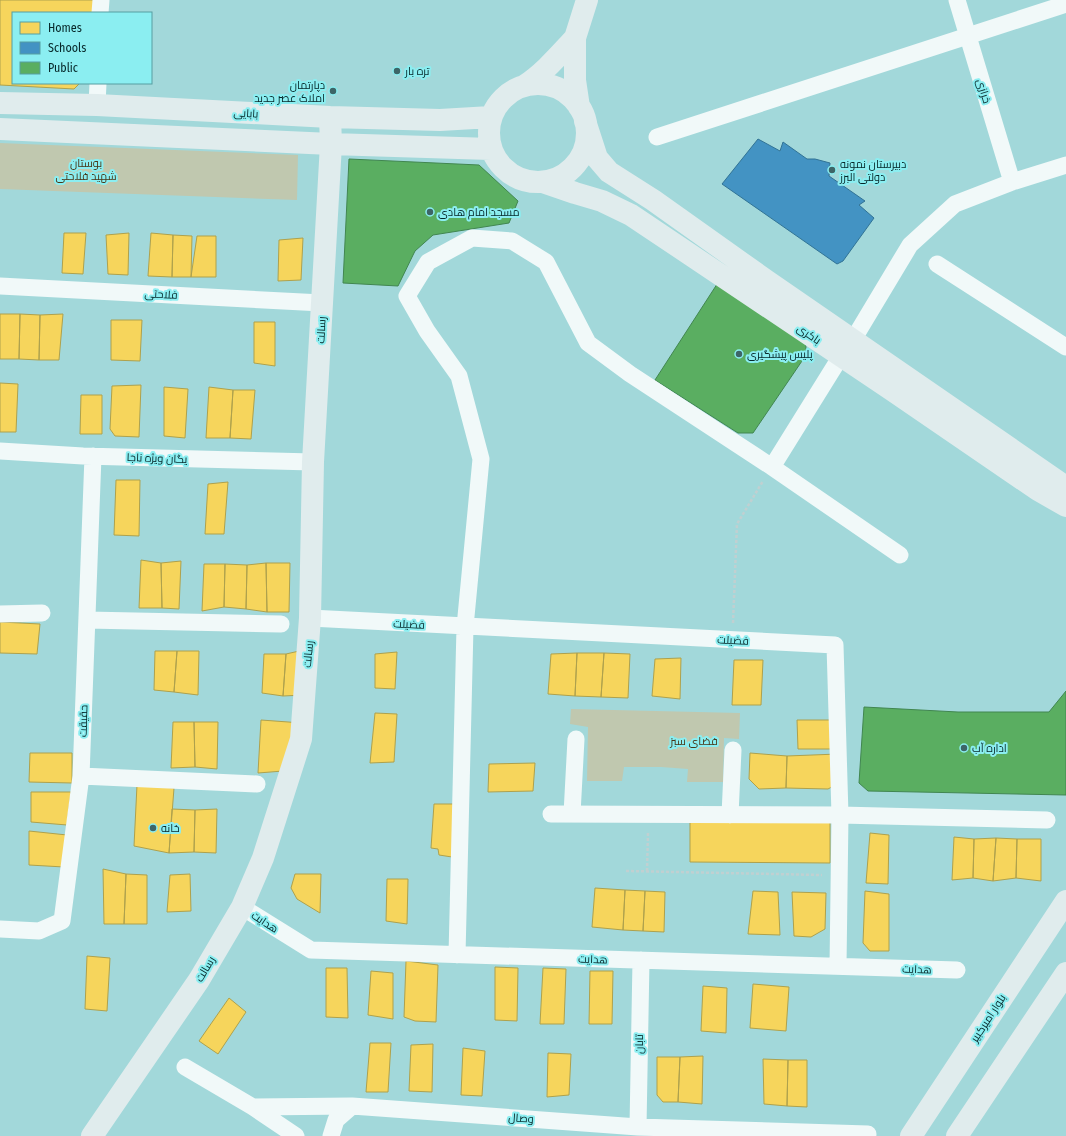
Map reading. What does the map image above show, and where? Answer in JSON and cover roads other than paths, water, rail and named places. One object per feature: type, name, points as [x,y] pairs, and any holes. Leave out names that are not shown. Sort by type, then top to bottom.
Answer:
[{"type":"street","points":[[100,12],[101,0]]},
{"type":"street","points":[[575,38],[547,68],[524,86],[510,93],[499,103],[492,117],[488,133],[491,149],[499,164],[512,175],[527,181],[543,182],[559,177],[573,168],[582,154],[586,138],[575,80],[575,38],[587,0]]},
{"type":"street","name":"خرازی","points":[[956,0],[1012,182]]},
{"type":"street","points":[[657,137],[1066,4]]},
{"type":"street","points":[[97,105],[98,84]]},
{"type":"street","points":[[524,86],[540,85],[555,88],[569,96],[582,114]]},
{"type":"street","name":"بابایی","points":[[0,103],[97,105],[330,117],[440,120],[492,117]]},
{"type":"street","name":"باکری","points":[[582,114],[597,158],[609,172],[653,200],[847,348],[1038,490],[1066,506]]},
{"type":"street","name":"رسالت","points":[[92,1136],[199,980],[242,907],[263,858],[301,739],[310,618],[313,462],[331,144],[330,117]]},
{"type":"street","points":[[0,129],[331,144],[491,149]]},
{"type":"street","points":[[772,467],[910,245],[956,204],[1012,182],[1066,165]]},
{"type":"street","name":"باکری","points":[[543,182],[602,201],[631,215],[847,348],[1066,487]]},
{"type":"street","points":[[457,955],[465,627],[481,459],[459,376],[427,331],[407,296],[428,262],[472,238],[512,241],[546,262],[588,343],[630,374],[772,467],[900,555]]},
{"type":"street","points":[[937,264],[1065,346]]},
{"type":"street","name":"فلاحتی","points":[[0,286],[322,303]]},
{"type":"street","name":"یگان ویژه ناجا","points":[[0,451],[94,456],[313,462]]},
{"type":"street","name":"حقیقت","points":[[0,929],[39,931],[62,921],[81,776],[94,456]]},
{"type":"street","points":[[0,614],[42,613]]},
{"type":"street","name":"فضیلت","points":[[310,618],[835,645],[840,815],[838,966]]},
{"type":"street","points":[[87,620],[281,624]]},
{"type":"street","points":[[572,814],[576,739]]},
{"type":"street","points":[[730,815],[733,750]]},
{"type":"street","points":[[81,776],[257,784]]},
{"type":"street","points":[[551,814],[840,815],[1047,820]]},
{"type":"street","name":"بلوار امیرکبیر","points":[[911,1136],[1066,901]]},
{"type":"street","name":"هدایت","points":[[242,907],[311,950],[956,970]]},
{"type":"street","name":"تابان","points":[[638,1127],[641,960]]},
{"type":"street","points":[[957,1136],[1066,972]]},
{"type":"street","points":[[185,1067],[253,1107],[296,1136]]},
{"type":"street","points":[[331,1136],[336,1120],[352,1106]]},
{"type":"street","name":"وصال","points":[[253,1107],[352,1106],[707,1132],[868,1134]]},
{"type":"place","name":"تره بار","points":[[397,71]]},
{"type":"place","name":"دپارتمان املاک عصر جدید","points":[[333,91]]},
{"type":"place","name":"دبیرستان نمونه دولتی البرز","points":[[832,170]]},
{"type":"place","name":"مسجد امام هادی","points":[[430,212]]},
{"type":"place","name":"پلیس پیشگیری","points":[[739,354]]},
{"type":"place","name":"اداره آب","points":[[964,748]]},
{"type":"place","name":"خانه","points":[[153,828]]},
{"type":"park label","name":"بوستان شهید فلاحتی","points":[[86,169]]},
{"type":"park label","name":"فضای سبز","points":[[694,741]]}]
